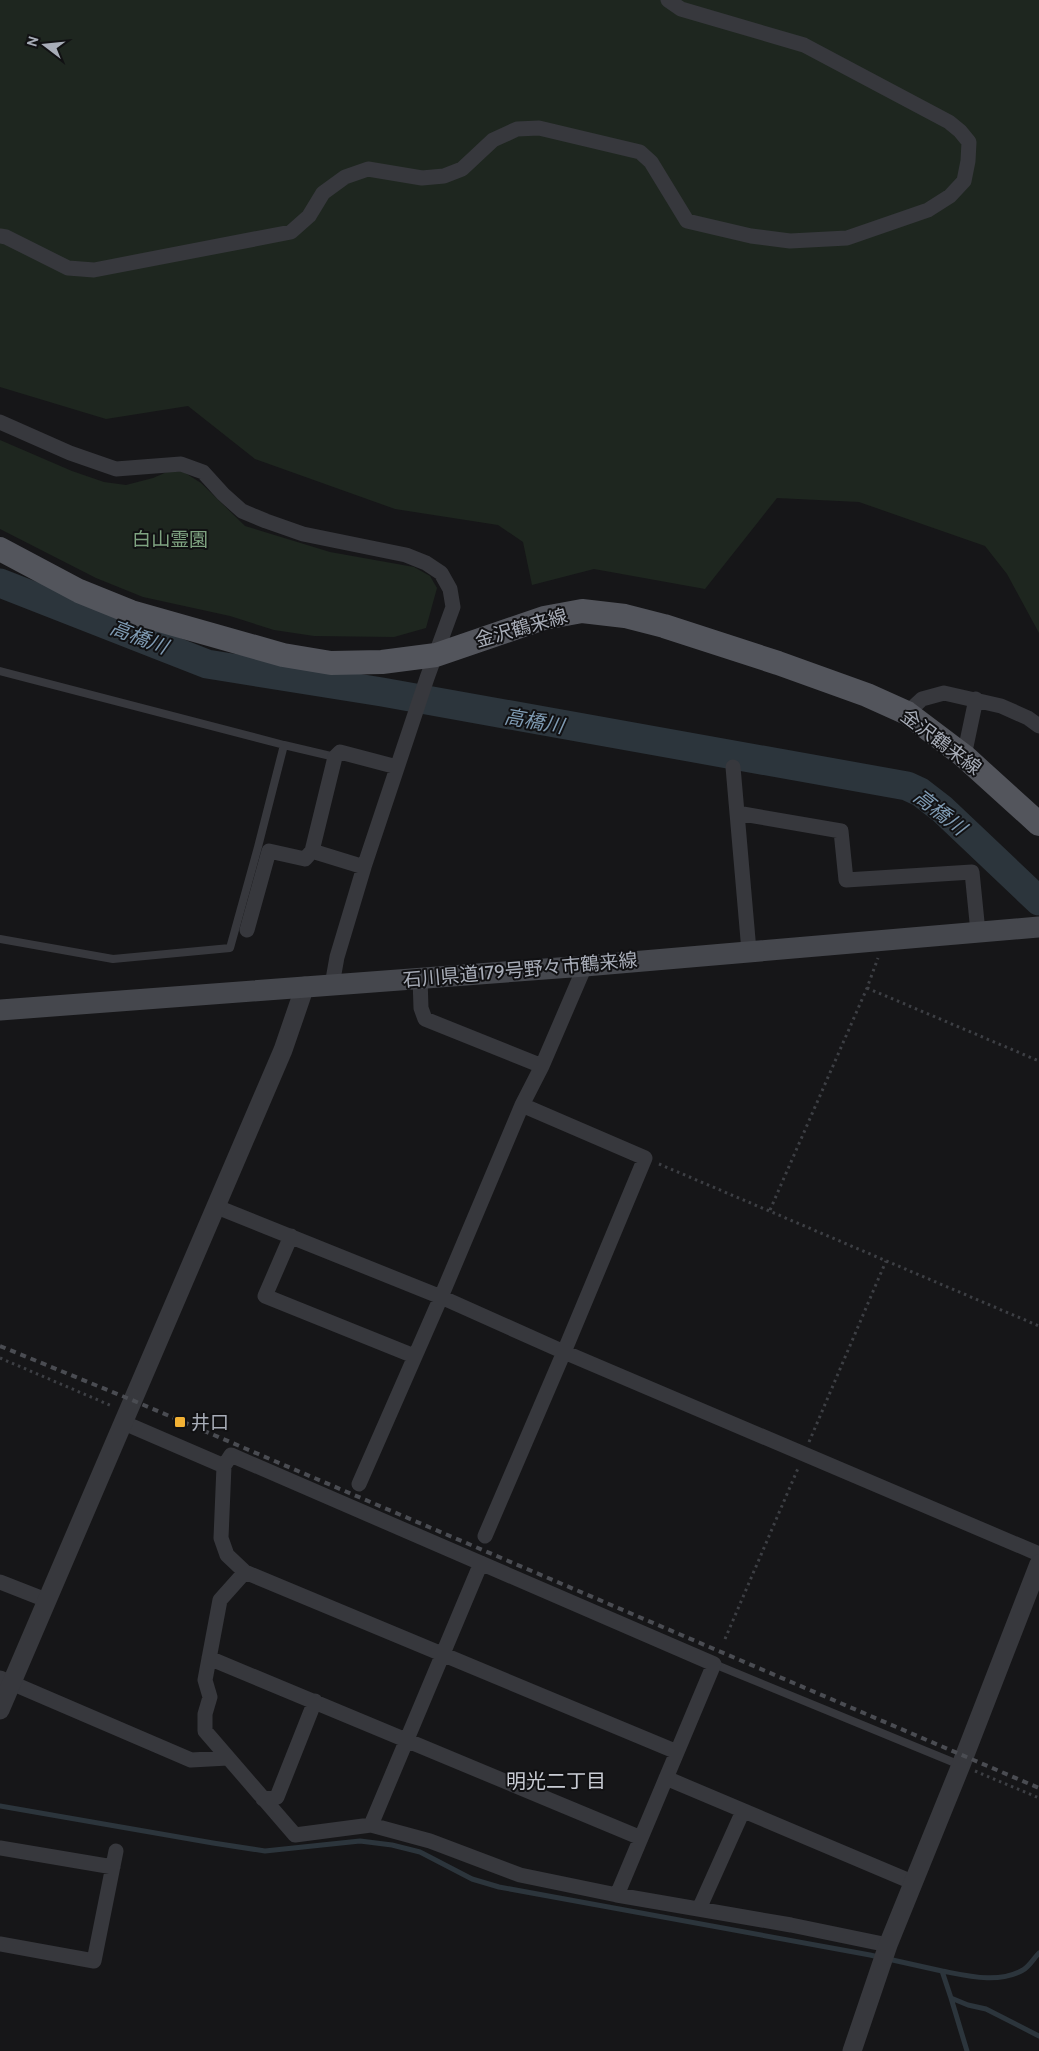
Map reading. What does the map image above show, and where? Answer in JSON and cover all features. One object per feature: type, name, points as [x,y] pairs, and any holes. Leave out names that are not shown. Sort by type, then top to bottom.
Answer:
[{"type":"main road","name":"金沢鶴来線","points":[[0,549],[79,591],[132,612],[283,655],[331,663],[382,662],[436,655],[544,618],[582,611],[625,616],[664,626],[778,663],[867,695],[906,713],[964,756],[1039,824]]},
{"type":"main road","name":"石川県道179号野々市鶴来線","points":[[0,1010],[585,966],[1039,927]]},
{"type":"street","points":[[0,236],[6,237],[68,268],[94,270],[291,232],[310,216],[323,193],[345,177],[368,169],[422,178],[444,176],[462,169],[493,140],[517,129],[539,128],[640,152],[651,162],[687,222],[751,236],[790,241],[847,238],[889,225],[928,210],[950,196],[964,181],[969,142],[960,130],[949,122],[804,45],[681,9],[668,0]]},
{"type":"street","points":[[0,422],[70,453],[116,469],[181,464],[203,472],[222,494],[242,511],[266,522],[303,534],[345,544],[383,550],[426,563],[441,573],[450,589],[453,607],[364,867],[337,957],[332,985]]},
{"type":"street","points":[[906,713],[922,699],[944,693],[1002,706],[1028,718],[1039,726]]},
{"type":"street","points":[[964,756],[976,700]]},
{"type":"street","points":[[247,930],[269,851],[305,859],[312,851],[336,757],[340,752],[397,767]]},
{"type":"street","points":[[733,767],[749,951]]},
{"type":"street","points":[[737,813],[841,831],[846,880],[972,872],[978,932]]},
{"type":"street","points":[[312,851],[364,867]]},
{"type":"street","points":[[359,1484],[441,1297],[522,1104],[542,1066],[585,966]]},
{"type":"street","points":[[420,978],[421,1008],[425,1019],[542,1066]]},
{"type":"street","points":[[0,1710],[6,1681],[46,1600],[216,1206],[283,1050],[305,986]]},
{"type":"street","points":[[485,1536],[645,1158],[522,1104]]},
{"type":"street","points":[[216,1206],[441,1297],[564,1352],[1039,1554]]},
{"type":"street","points":[[291,1236],[265,1296],[414,1356]]},
{"type":"street","points":[[125,1417],[224,1466]]},
{"type":"street","points":[[617,1895],[714,1664],[231,1455],[224,1466],[221,1538],[227,1555],[245,1572],[677,1752]]},
{"type":"street","points":[[371,1825],[481,1564]]},
{"type":"street","points":[[852,2051],[912,1882],[961,1765],[1039,1564]]},
{"type":"street","points":[[245,1572],[220,1600],[205,1680],[210,1697],[205,1714],[205,1731],[294,1835],[371,1825],[430,1841],[520,1875],[617,1895],[791,1925],[885,1954]]},
{"type":"street","points":[[0,1582],[46,1600]]},
{"type":"street","points":[[209,1658],[408,1739],[641,1838]]},
{"type":"street","points":[[6,1681],[191,1760],[228,1758]]},
{"type":"street","points":[[263,1799],[277,1797],[315,1701]]},
{"type":"street","points":[[666,1778],[912,1882]]},
{"type":"street","points":[[699,1909],[742,1811]]},
{"type":"street","points":[[0,1848],[113,1867]]},
{"type":"street","points":[[0,1944],[94,1962],[116,1851]]},
{"type":"lane","points":[[0,672],[336,757]]},
{"type":"lane","points":[[0,939],[113,959],[230,948],[284,745]]},
{"type":"lane","points":[[714,1664],[961,1765]]},
{"type":"path","points":[[770,1210],[867,988],[884,940]]},
{"type":"path","points":[[867,988],[1039,1061]]},
{"type":"path","points":[[645,1158],[1039,1326]]},
{"type":"path","points":[[0,1358],[125,1417]]},
{"type":"path","points":[[961,1765],[1039,1798]]},
{"type":"green space","points":[[0,0],[1039,0],[1039,633],[1007,574],[985,546],[859,502],[777,498],[705,589],[594,569],[532,585],[523,542],[498,525],[395,509],[255,459],[188,406],[106,419],[0,387]]},
{"type":"green space","name":"白山霊園","points":[[0,440],[72,471],[104,482],[126,485],[167,472],[182,471],[201,483],[245,526],[330,552],[414,567],[430,576],[437,588],[426,628],[394,637],[314,636],[274,630],[230,616],[143,597],[96,578],[0,529]]},
{"type":"waterway","name":"高橋川","points":[[0,583],[207,664],[382,692],[907,786],[920,792],[942,809],[1039,901]]},
{"type":"waterway","points":[[0,1806],[265,1851],[360,1841],[392,1845],[420,1852],[472,1879],[499,1887],[870,1955],[942,1971],[951,1998],[968,2005],[986,2009],[1039,2036]]},
{"type":"waterway","points":[[942,1971],[983,1978],[1004,1977],[1025,1969],[1039,1953]]},
{"type":"waterway","points":[[951,1998],[967,2051]]},
{"type":"railway","points":[[0,1346],[132,1400],[1039,1788]]},
{"type":"place","name":"井口","points":[[180,1422]]},
{"type":"district","name":"明光二丁目","points":[[556,1781]]}]
